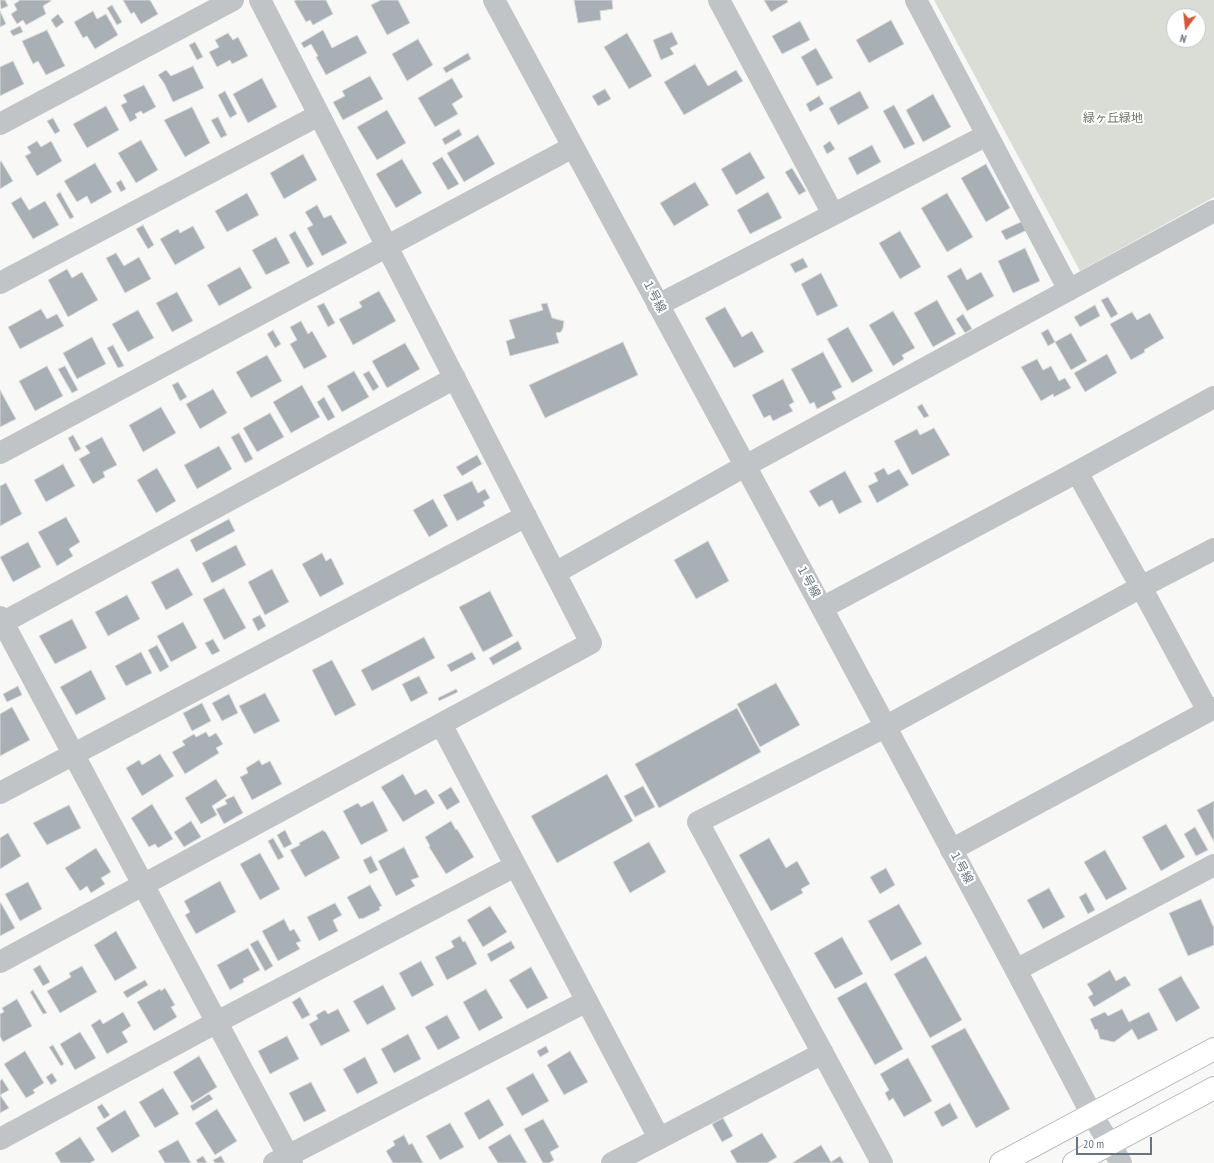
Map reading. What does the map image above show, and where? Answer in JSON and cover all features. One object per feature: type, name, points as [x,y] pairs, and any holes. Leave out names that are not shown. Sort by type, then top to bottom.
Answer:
[{"type":"main road","points":[[1001,1163],[1214,1049]]},
{"type":"main road","points":[[1074,1163],[1214,1088]]},
{"type":"street","points":[[0,124],[233,0]]},
{"type":"street","points":[[0,962],[591,643],[260,0]]},
{"type":"street","name":"１号線","points":[[494,0],[822,608],[1092,1115],[1121,1163]]},
{"type":"street","points":[[719,0],[833,214]]},
{"type":"street","points":[[916,0],[1069,290]]},
{"type":"street","points":[[0,283],[319,115]]},
{"type":"street","points":[[658,305],[987,135]]},
{"type":"street","points":[[0,453],[573,147]]},
{"type":"street","points":[[555,573],[745,466],[1214,211]]},
{"type":"street","points":[[455,378],[1,621],[217,1022],[285,1160],[587,1001]]},
{"type":"street","points":[[822,608],[1214,397]]},
{"type":"street","points":[[951,850],[1211,710],[1077,472]]},
{"type":"street","points":[[0,793],[526,516]]},
{"type":"street","points":[[882,1163],[698,822],[885,727],[1214,549]]},
{"type":"street","points":[[441,724],[659,1138]]},
{"type":"street","points":[[1016,970],[1214,865]]},
{"type":"street","points":[[0,1139],[217,1022],[515,866]]},
{"type":"street","points":[[612,1163],[823,1053]]},
{"type":"green space","name":"緑ヶ丘緑地","points":[[934,0],[1214,0],[1214,197],[1080,271]]},
{"type":"building","points":[[0,0],[5,0],[8,6],[1,9]]},
{"type":"building","points":[[19,0],[51,1],[43,6],[46,14],[26,25],[23,20],[17,24],[11,14],[17,10],[14,4]]},
{"type":"building","points":[[123,0],[150,0],[158,14],[141,24],[134,12],[131,14]]},
{"type":"building","points":[[326,0],[333,14],[313,25],[310,20],[306,22],[294,1]]},
{"type":"building","points":[[381,0],[398,0],[410,23],[387,35],[371,5]]},
{"type":"building","points":[[574,0],[612,0],[613,9],[600,11],[601,20],[578,23]]},
{"type":"building","points":[[764,0],[787,0],[788,2],[771,12]]},
{"type":"building","points":[[112,5],[122,22],[117,25],[107,8]]},
{"type":"building","points":[[0,11],[6,24],[0,27]]},
{"type":"building","points":[[93,11],[97,19],[106,14],[118,35],[95,49],[87,36],[83,38],[74,22]]},
{"type":"building","points":[[58,14],[64,22],[56,28],[51,20]]},
{"type":"building","points":[[891,20],[904,44],[869,63],[856,40]]},
{"type":"building","points":[[800,21],[810,40],[782,54],[772,36]]},
{"type":"building","points":[[20,26],[23,32],[13,36],[10,31]]},
{"type":"building","points":[[47,30],[65,66],[46,75],[38,61],[33,64],[22,41]]},
{"type":"building","points":[[323,30],[332,48],[357,35],[367,53],[326,75],[311,44],[304,48],[301,43]]},
{"type":"building","points":[[672,32],[678,44],[670,48],[674,54],[661,60],[653,40]]},
{"type":"building","points":[[228,33],[233,40],[238,37],[248,56],[232,64],[230,60],[217,67],[209,52],[219,47],[215,40]]},
{"type":"building","points":[[627,33],[652,76],[629,89],[604,47]]},
{"type":"building","points":[[418,39],[433,65],[407,81],[392,54]]},
{"type":"building","points":[[195,42],[203,57],[197,60],[189,45]]},
{"type":"building","points":[[816,48],[833,78],[817,86],[801,57]]},
{"type":"building","points":[[468,53],[471,59],[446,73],[443,68]]},
{"type":"building","points":[[13,61],[24,84],[0,96],[0,67]]},
{"type":"building","points":[[695,64],[708,86],[736,70],[743,81],[684,115],[664,82]]},
{"type":"building","points":[[193,66],[204,88],[173,102],[164,83],[158,75],[166,70],[171,76]]},
{"type":"building","points":[[370,76],[383,99],[343,120],[333,102],[345,96],[342,91]]},
{"type":"building","points":[[262,78],[277,107],[248,123],[233,94]]},
{"type":"building","points":[[452,78],[463,97],[452,104],[458,114],[435,127],[418,98]]},
{"type":"building","points":[[144,85],[156,107],[143,114],[141,111],[135,114],[137,118],[130,122],[121,105],[127,102],[123,95]]},
{"type":"building","points":[[605,89],[611,99],[598,106],[592,96]]},
{"type":"building","points":[[225,91],[237,114],[230,118],[218,95]]},
{"type":"building","points":[[860,91],[869,108],[838,125],[829,108]]},
{"type":"building","points":[[933,94],[951,127],[923,142],[906,110]]},
{"type":"building","points":[[819,96],[824,104],[810,112],[806,104]]},
{"type":"building","points":[[894,105],[915,144],[904,149],[883,111]]},
{"type":"building","points":[[106,106],[119,130],[87,148],[73,124]]},
{"type":"building","points":[[192,107],[210,143],[185,157],[164,120]]},
{"type":"building","points":[[387,110],[406,143],[377,160],[357,127]]},
{"type":"building","points":[[218,117],[227,135],[221,138],[211,120]]},
{"type":"building","points":[[53,118],[60,131],[55,134],[47,121]]},
{"type":"building","points":[[459,129],[462,135],[445,145],[442,139]]},
{"type":"building","points":[[478,135],[495,164],[464,182],[447,153]]},
{"type":"building","points":[[141,140],[158,170],[136,183],[118,153]]},
{"type":"building","points":[[37,141],[41,147],[51,141],[62,161],[37,176],[25,156],[31,153],[27,147]]},
{"type":"building","points":[[830,141],[835,149],[827,154],[823,146]]},
{"type":"building","points":[[872,145],[881,162],[857,175],[848,158]]},
{"type":"building","points":[[750,152],[765,178],[736,195],[721,169]]},
{"type":"building","points":[[303,154],[317,180],[284,199],[270,173]]},
{"type":"building","points":[[442,157],[459,184],[448,190],[432,163]]},
{"type":"building","points":[[402,159],[422,193],[396,208],[376,174]]},
{"type":"building","points":[[1,161],[13,181],[0,189],[0,162]]},
{"type":"building","points":[[95,163],[112,192],[91,204],[87,196],[77,202],[64,181]]},
{"type":"building","points":[[986,164],[1010,208],[986,222],[961,178]]},
{"type":"building","points":[[792,168],[806,191],[799,195],[785,172]]},
{"type":"building","points":[[121,180],[126,189],[121,192],[116,183]]},
{"type":"building","points":[[695,182],[709,205],[674,226],[660,203]]},
{"type":"building","points":[[60,192],[74,217],[70,219],[56,195]]},
{"type":"building","points":[[768,192],[782,218],[750,234],[737,210]]},
{"type":"building","points":[[247,193],[259,215],[227,232],[215,211]]},
{"type":"building","points":[[947,193],[973,237],[947,252],[921,208]]},
{"type":"building","points":[[21,197],[29,210],[45,201],[59,225],[33,239],[11,203]]},
{"type":"building","points":[[317,205],[324,218],[331,215],[347,243],[322,256],[307,228],[313,225],[305,212]]},
{"type":"building","points":[[1023,221],[1027,230],[1006,240],[1001,231]]},
{"type":"building","points":[[143,225],[154,245],[148,249],[136,229]]},
{"type":"building","points":[[193,226],[205,248],[175,265],[160,239],[178,229],[180,233]]},
{"type":"building","points":[[295,231],[314,264],[307,268],[289,235]]},
{"type":"building","points":[[900,231],[921,267],[900,279],[879,243]]},
{"type":"building","points":[[276,237],[290,263],[266,275],[252,250]]},
{"type":"building","points":[[1025,248],[1040,281],[1013,293],[998,261]]},
{"type":"building","points":[[116,253],[124,266],[139,257],[151,279],[125,293],[106,258]]},
{"type":"building","points":[[803,258],[808,267],[795,273],[790,264]]},
{"type":"building","points":[[240,267],[252,288],[219,306],[207,285]]},
{"type":"building","points":[[961,268],[967,280],[981,272],[994,296],[967,311],[947,276]]},
{"type":"building","points":[[67,269],[72,278],[82,272],[98,300],[68,317],[48,280]]},
{"type":"building","points":[[821,273],[838,306],[817,316],[801,284]]},
{"type":"building","points":[[379,291],[396,321],[353,345],[339,319],[362,307],[359,302]]},
{"type":"building","points":[[177,292],[193,321],[172,332],[156,303]]},
{"type":"building","points":[[1108,297],[1118,314],[1111,318],[1101,300]]},
{"type":"building","points":[[937,300],[956,334],[933,347],[914,313]]},
{"type":"building","points":[[324,303],[335,323],[328,327],[317,306]]},
{"type":"building","points":[[547,303],[552,318],[564,321],[561,332],[556,333],[559,343],[510,356],[506,341],[515,338],[509,320],[543,310],[541,304]]},
{"type":"building","points":[[1095,305],[1100,316],[1080,327],[1074,317]]},
{"type":"building","points":[[725,307],[742,337],[752,331],[764,352],[734,368],[705,318]]},
{"type":"building","points":[[41,309],[47,319],[57,314],[64,326],[20,349],[8,327]]},
{"type":"building","points":[[138,310],[154,338],[128,352],[112,324]]},
{"type":"building","points":[[893,311],[915,348],[902,355],[904,359],[893,366],[869,325]]},
{"type":"building","points":[[1132,312],[1137,320],[1150,313],[1164,338],[1131,360],[1110,324]]},
{"type":"building","points":[[963,314],[972,329],[965,333],[956,319]]},
{"type":"building","points":[[301,321],[308,334],[312,331],[327,357],[304,369],[290,344],[297,340],[290,327]]},
{"type":"building","points":[[848,327],[873,371],[852,383],[827,339]]},
{"type":"building","points":[[1048,329],[1055,342],[1048,346],[1041,333]]},
{"type":"building","points":[[273,330],[281,344],[275,348],[267,334]]},
{"type":"building","points":[[1071,333],[1087,361],[1071,370],[1055,342]]},
{"type":"building","points":[[92,337],[106,364],[77,379],[63,353]]},
{"type":"building","points":[[623,342],[638,375],[545,418],[529,385]]},
{"type":"building","points":[[405,343],[420,369],[387,388],[372,361]]},
{"type":"building","points":[[113,345],[124,366],[118,368],[107,348]]},
{"type":"building","points":[[823,352],[842,387],[832,392],[836,399],[817,409],[814,402],[810,404],[791,369]]},
{"type":"building","points":[[1107,354],[1117,373],[1085,392],[1074,373]]},
{"type":"building","points":[[267,355],[282,381],[251,398],[236,372]]},
{"type":"building","points":[[1037,359],[1043,370],[1051,366],[1059,381],[1065,378],[1071,388],[1054,397],[1053,394],[1041,401],[1021,367]]},
{"type":"building","points":[[47,366],[63,396],[35,411],[19,381]]},
{"type":"building","points":[[65,366],[78,390],[72,393],[58,369]]},
{"type":"building","points":[[354,371],[369,397],[342,412],[327,386]]},
{"type":"building","points":[[369,371],[379,387],[373,391],[363,374]]},
{"type":"building","points":[[783,379],[794,402],[789,405],[793,411],[773,421],[770,415],[764,418],[752,395]]},
{"type":"building","points":[[178,382],[187,397],[180,401],[172,385]]},
{"type":"building","points":[[302,385],[320,417],[291,433],[273,402]]},
{"type":"building","points":[[213,389],[227,413],[200,429],[186,404]]},
{"type":"building","points":[[0,390],[16,419],[0,427]]},
{"type":"building","points":[[324,397],[335,417],[328,421],[317,402]]},
{"type":"building","points":[[922,404],[929,416],[924,418],[917,407]]},
{"type":"building","points":[[161,407],[176,433],[143,452],[129,425]]},
{"type":"building","points":[[270,413],[284,437],[257,452],[243,428]]},
{"type":"building","points":[[934,428],[950,455],[912,475],[894,441],[917,429],[920,435]]},
{"type":"building","points":[[239,433],[253,459],[245,463],[231,437]]},
{"type":"building","points":[[73,435],[81,449],[75,452],[68,438]]},
{"type":"building","points":[[102,437],[117,465],[103,472],[105,477],[93,484],[79,459],[90,453],[85,446]]},
{"type":"building","points":[[219,446],[232,469],[197,489],[184,465]]},
{"type":"building","points":[[477,455],[482,464],[462,476],[456,467]]},
{"type":"building","points":[[63,464],[75,486],[46,502],[34,480]]},
{"type":"building","points":[[157,468],[176,501],[156,513],[137,480]]},
{"type":"building","points":[[884,468],[888,475],[899,469],[909,485],[877,503],[868,486],[878,481],[874,473]]},
{"type":"building","points":[[845,471],[862,502],[839,514],[832,500],[819,507],[809,491]]},
{"type":"building","points":[[472,481],[478,493],[485,489],[490,498],[483,502],[485,506],[457,521],[443,495]]},
{"type":"building","points":[[6,483],[22,514],[0,526],[0,486]]},
{"type":"building","points":[[433,499],[448,526],[429,537],[413,510]]},
{"type":"building","points":[[66,517],[80,542],[69,549],[73,556],[57,566],[38,532]]},
{"type":"building","points":[[229,519],[235,531],[196,552],[190,540]]},
{"type":"building","points":[[708,541],[729,581],[696,599],[674,560]]},
{"type":"building","points":[[28,542],[41,567],[13,582],[0,557]]},
{"type":"building","points":[[236,545],[246,565],[212,583],[202,563]]},
{"type":"building","points":[[322,553],[326,561],[331,558],[344,584],[320,597],[302,564]]},
{"type":"building","points":[[178,568],[193,595],[166,610],[151,582]]},
{"type":"building","points":[[272,569],[289,602],[265,615],[248,582]]},
{"type":"building","points":[[224,588],[246,628],[224,640],[203,599]]},
{"type":"building","points":[[490,591],[513,636],[483,652],[459,607]]},
{"type":"building","points":[[127,595],[140,619],[108,636],[95,612]]},
{"type":"building","points":[[260,615],[266,626],[258,631],[252,619]]},
{"type":"building","points":[[72,619],[87,648],[55,664],[39,636]]},
{"type":"building","points":[[183,622],[197,648],[171,662],[157,636]]},
{"type":"building","points":[[424,637],[435,658],[372,691],[361,670]]},
{"type":"building","points":[[213,639],[220,651],[212,655],[205,643]]},
{"type":"building","points":[[518,641],[522,649],[493,665],[489,658]]},
{"type":"building","points":[[157,645],[169,667],[160,672],[148,650]]},
{"type":"building","points":[[141,652],[152,673],[126,686],[115,666]]},
{"type":"building","points":[[472,652],[476,659],[451,672],[447,665]]},
{"type":"building","points":[[332,660],[356,705],[335,716],[312,670]]},
{"type":"building","points":[[91,670],[106,699],[76,715],[60,687]]},
{"type":"building","points":[[419,676],[428,693],[411,702],[402,684]]},
{"type":"building","points":[[776,683],[800,725],[760,747],[737,704]]},
{"type":"building","points":[[18,686],[22,695],[7,702],[3,694]]},
{"type":"building","points":[[456,689],[458,692],[439,701],[438,698]]},
{"type":"building","points":[[265,693],[280,721],[254,734],[239,706]]},
{"type":"building","points":[[229,694],[238,713],[222,721],[212,703]]},
{"type":"building","points":[[202,703],[211,721],[192,731],[183,713]]},
{"type":"building","points":[[12,707],[30,740],[0,756],[0,714]]},
{"type":"building","points":[[737,708],[761,752],[659,808],[635,764]]},
{"type":"building","points":[[206,732],[209,737],[216,733],[223,744],[216,748],[219,753],[185,774],[172,752],[185,745],[182,741],[194,734],[196,737]]},
{"type":"building","points":[[160,754],[174,776],[142,796],[126,768],[139,760],[142,765]]},
{"type":"building","points":[[259,760],[262,765],[270,761],[282,784],[252,800],[240,777],[248,773],[246,768]]},
{"type":"building","points":[[403,774],[415,795],[426,789],[435,803],[403,822],[381,787]]},
{"type":"building","points":[[607,774],[633,821],[557,863],[531,816]]},
{"type":"building","points":[[216,779],[227,796],[212,806],[217,815],[201,824],[185,798]]},
{"type":"building","points":[[643,786],[655,807],[635,817],[624,796]]},
{"type":"building","points":[[451,787],[460,802],[447,810],[438,795]]},
{"type":"building","points":[[234,796],[243,813],[224,824],[216,809],[227,804],[225,800]]},
{"type":"building","points":[[373,801],[388,831],[361,845],[343,811],[358,803],[361,807]]},
{"type":"building","points":[[1214,801],[1214,842],[1197,810]]},
{"type":"building","points":[[152,804],[173,839],[158,848],[155,844],[149,847],[131,818]]},
{"type":"building","points":[[69,805],[81,828],[47,845],[33,823]]},
{"type":"building","points":[[191,821],[201,837],[184,847],[174,832]]},
{"type":"building","points":[[451,821],[474,857],[446,874],[429,847],[430,846],[425,837]]},
{"type":"building","points":[[1166,824],[1185,857],[1161,871],[1142,837]]},
{"type":"building","points":[[1195,827],[1208,850],[1196,856],[1184,834]]},
{"type":"building","points":[[285,830],[292,844],[284,848],[277,835]]},
{"type":"building","points":[[323,830],[340,858],[305,877],[290,850],[300,845],[299,843]]},
{"type":"building","points":[[8,833],[21,856],[0,869],[0,838]]},
{"type":"building","points":[[273,838],[284,857],[278,860],[268,841]]},
{"type":"building","points":[[769,838],[786,868],[797,861],[810,884],[801,889],[803,893],[771,911],[739,855]]},
{"type":"building","points":[[649,842],[666,872],[630,893],[613,862]]},
{"type":"building","points":[[404,847],[419,877],[411,880],[415,886],[396,896],[378,861]]},
{"type":"building","points":[[96,848],[111,872],[101,878],[105,884],[91,893],[87,886],[80,891],[65,868]]},
{"type":"building","points":[[1105,850],[1127,889],[1106,900],[1084,862]]},
{"type":"building","points":[[260,853],[280,889],[260,900],[240,864]]},
{"type":"building","points":[[371,856],[378,870],[370,874],[363,860]]},
{"type":"building","points":[[886,868],[895,885],[880,894],[870,877]]},
{"type":"building","points":[[220,881],[236,912],[196,934],[185,915],[190,912],[184,901]]},
{"type":"building","points":[[28,882],[42,909],[20,921],[5,894]]},
{"type":"building","points":[[370,885],[382,906],[379,907],[380,910],[359,919],[347,897]]},
{"type":"building","points":[[1049,888],[1065,917],[1043,929],[1027,900]]},
{"type":"building","points":[[1086,893],[1095,910],[1088,914],[1079,897]]},
{"type":"building","points":[[1201,899],[1214,928],[1214,945],[1188,956],[1169,913]]},
{"type":"building","points":[[0,903],[15,928],[0,936]]},
{"type":"building","points":[[335,903],[342,915],[333,920],[338,931],[319,941],[307,917]]},
{"type":"building","points":[[899,904],[922,944],[891,961],[868,921]]},
{"type":"building","points":[[490,906],[507,932],[483,947],[467,920]]},
{"type":"building","points":[[284,919],[290,931],[294,929],[301,941],[296,943],[300,949],[278,961],[262,931]]},
{"type":"building","points":[[116,931],[137,968],[115,981],[94,945]]},
{"type":"building","points":[[460,936],[463,942],[465,941],[477,964],[447,980],[435,957],[454,947],[451,941]]},
{"type":"building","points":[[842,937],[863,974],[835,989],[814,953]]},
{"type":"building","points":[[258,940],[273,966],[265,971],[250,944]]},
{"type":"building","points":[[511,941],[515,948],[491,962],[487,954]]},
{"type":"building","points":[[248,948],[260,970],[243,979],[244,982],[230,990],[217,965]]},
{"type":"building","points":[[926,956],[962,1020],[930,1038],[894,974]]},
{"type":"building","points":[[421,961],[434,985],[412,997],[399,973]]},
{"type":"building","points":[[40,965],[50,982],[43,986],[33,969]]},
{"type":"building","points":[[82,966],[97,992],[60,1013],[47,991],[71,977],[69,973]]},
{"type":"building","points":[[531,967],[548,998],[527,1009],[509,980]]},
{"type":"building","points":[[1110,970],[1116,981],[1125,976],[1131,985],[1094,1007],[1088,997],[1093,994],[1087,984]]},
{"type":"building","points":[[1181,976],[1200,1008],[1176,1022],[1158,989]]},
{"type":"building","points":[[145,980],[148,985],[127,998],[123,992]]},
{"type":"building","points":[[866,982],[903,1049],[875,1065],[837,998]]},
{"type":"building","points":[[383,985],[396,1009],[367,1025],[353,1001]]},
{"type":"building","points":[[165,988],[175,1005],[171,1007],[177,1017],[154,1031],[137,1002],[160,989],[161,991]]},
{"type":"building","points":[[486,989],[503,1018],[479,1031],[463,1002]]},
{"type":"building","points":[[33,990],[47,1013],[43,1014],[30,992]]},
{"type":"building","points":[[300,997],[310,1015],[302,1019],[292,1002]]},
{"type":"building","points":[[17,999],[32,1026],[3,1042],[0,1036],[0,1014],[4,1012],[2,1008]]},
{"type":"building","points":[[338,1009],[350,1031],[321,1046],[309,1024],[318,1019],[316,1015],[325,1010],[328,1014]]},
{"type":"building","points":[[1122,1009],[1129,1022],[1149,1012],[1158,1030],[1138,1040],[1132,1029],[1114,1042],[1100,1039],[1097,1029],[1095,1030],[1090,1019],[1105,1012],[1108,1016]]},
{"type":"building","points":[[123,1012],[131,1026],[122,1032],[128,1042],[107,1054],[91,1025],[100,1019],[103,1024]]},
{"type":"building","points":[[447,1015],[460,1038],[438,1050],[425,1027]]},
{"type":"building","points":[[965,1028],[1010,1109],[976,1128],[931,1046]]},
{"type":"building","points":[[80,1032],[96,1058],[75,1070],[60,1044]]},
{"type":"building","points":[[408,1034],[421,1059],[394,1073],[381,1049]]},
{"type":"building","points":[[287,1036],[299,1059],[270,1074],[258,1051]]},
{"type":"building","points":[[53,1045],[64,1064],[61,1066],[49,1047]]},
{"type":"building","points":[[546,1046],[549,1052],[540,1057],[537,1051]]},
{"type":"building","points":[[25,1051],[44,1083],[33,1090],[35,1093],[26,1098],[4,1064]]},
{"type":"building","points":[[570,1051],[588,1082],[564,1095],[547,1065]]},
{"type":"building","points":[[199,1056],[217,1087],[192,1103],[173,1072]]},
{"type":"building","points":[[365,1057],[378,1083],[357,1094],[343,1069]]},
{"type":"building","points":[[908,1058],[932,1101],[904,1117],[893,1098],[889,1101],[885,1093],[889,1090],[880,1074]]},
{"type":"building","points":[[52,1073],[57,1081],[51,1085],[46,1077]]},
{"type":"building","points":[[533,1073],[549,1101],[522,1116],[506,1088]]},
{"type":"building","points":[[2,1079],[9,1090],[0,1095],[0,1081]]},
{"type":"building","points":[[311,1082],[326,1111],[304,1122],[289,1093]]},
{"type":"building","points":[[163,1088],[179,1114],[155,1128],[139,1102]]},
{"type":"building","points":[[209,1094],[213,1099],[193,1111],[190,1106]]},
{"type":"building","points":[[0,1095],[9,1108],[0,1113]]},
{"type":"building","points":[[489,1099],[504,1125],[479,1140],[464,1113]]},
{"type":"building","points":[[950,1103],[958,1118],[942,1127],[934,1112]]},
{"type":"building","points":[[102,1104],[110,1115],[104,1119],[97,1107]]},
{"type":"building","points":[[217,1109],[237,1141],[215,1155],[195,1123]]},
{"type":"building","points":[[125,1110],[140,1136],[112,1153],[96,1128]]},
{"type":"building","points":[[723,1118],[733,1136],[722,1142],[712,1124]]},
{"type":"building","points":[[543,1119],[559,1147],[550,1152],[554,1160],[549,1163],[543,1163],[524,1129]]},
{"type":"building","points":[[450,1123],[464,1147],[440,1160],[426,1136]]},
{"type":"building","points":[[762,1133],[777,1157],[767,1163],[737,1163],[730,1151]]},
{"type":"building","points":[[510,1134],[527,1163],[498,1163],[488,1147]]},
{"type":"building","points":[[404,1135],[409,1145],[412,1143],[423,1163],[393,1163],[386,1151],[395,1145],[393,1141]]},
{"type":"building","points":[[80,1137],[95,1160],[90,1163],[61,1163],[55,1153]]},
{"type":"building","points":[[178,1140],[191,1163],[165,1163],[158,1151]]},
{"type":"building","points":[[821,1145],[831,1162],[840,1156],[844,1163],[792,1163]]},
{"type":"building","points":[[203,1156],[207,1163],[198,1163],[196,1160]]},
{"type":"building","points":[[221,1156],[225,1163],[215,1163],[213,1160]]}]
